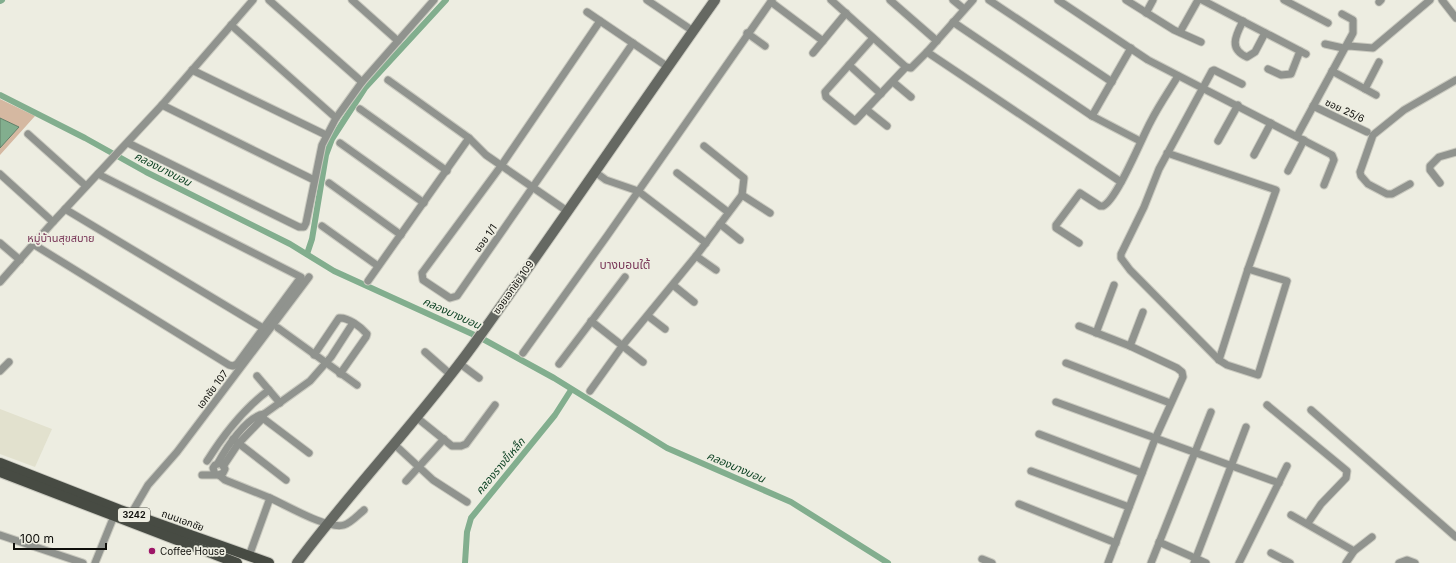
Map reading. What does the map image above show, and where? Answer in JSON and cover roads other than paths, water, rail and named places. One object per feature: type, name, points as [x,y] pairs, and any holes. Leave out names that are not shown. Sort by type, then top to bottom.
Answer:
[{"type":"main road","name":"ถนนเอกชัย","points":[[0,463],[131,514],[197,542],[237,563]]},
{"type":"main road","name":"ถนนเอกชัย","points":[[0,472],[114,516],[269,563]]},
{"type":"street","points":[[0,282],[53,222],[162,105],[253,0]]},
{"type":"street","points":[[269,0],[362,82]]},
{"type":"street","points":[[352,0],[398,41]]},
{"type":"street","points":[[126,145],[299,227],[304,227],[314,180],[326,135],[336,118],[362,82],[433,0]]},
{"type":"street","points":[[647,0],[693,31]]},
{"type":"street","name":"ซอยเอกชัย 109","points":[[297,563],[326,524],[394,444],[459,363],[715,0]]},
{"type":"street","points":[[831,0],[906,67]]},
{"type":"street","points":[[890,0],[937,41]]},
{"type":"street","points":[[953,0],[964,10]]},
{"type":"street","points":[[873,38],[824,94],[853,120],[857,120],[906,67],[915,66],[973,0]]},
{"type":"street","points":[[988,0],[1112,82]]},
{"type":"street","points":[[1058,0],[1130,48],[1178,76],[1238,105],[1334,157],[1324,185]]},
{"type":"street","points":[[1126,0],[1146,13],[1201,42]]},
{"type":"street","points":[[1146,13],[1153,0]]},
{"type":"street","points":[[1180,32],[1198,0]]},
{"type":"street","points":[[1202,0],[1303,53],[1291,74],[1281,76],[1268,69]]},
{"type":"street","points":[[1284,0],[1328,23]]},
{"type":"street","points":[[1325,44],[1343,48],[1349,46],[1373,48],[1430,0]]},
{"type":"street","points":[[1442,0],[1456,18]]},
{"type":"street","points":[[523,353],[771,1],[823,41]]},
{"type":"street","points":[[587,12],[668,67]]},
{"type":"street","points":[[813,53],[846,13]]},
{"type":"street","points":[[1297,136],[1343,48],[1351,37],[1354,26],[1352,19],[1342,14]]},
{"type":"street","points":[[501,166],[600,21]]},
{"type":"street","points":[[1242,21],[1234,38],[1235,44],[1247,57],[1255,52],[1265,33]]},
{"type":"street","points":[[953,22],[1092,116],[1140,141]]},
{"type":"street","points":[[231,25],[336,118]]},
{"type":"street","points":[[747,33],[765,46]]},
{"type":"street","name":"ซอย 1/1","points":[[501,166],[422,273],[423,280],[450,298],[454,299],[633,44]]},
{"type":"street","points":[[1092,116],[1130,48]]},
{"type":"street","points":[[927,52],[1121,182]]},
{"type":"street","points":[[1365,89],[1379,62]]},
{"type":"street","points":[[849,65],[881,94]]},
{"type":"street","points":[[192,70],[326,135]]},
{"type":"street","points":[[1242,84],[1214,70],[1167,153],[1120,254],[1121,258],[1219,360],[1227,365],[1258,375],[1287,280],[1248,270]]},
{"type":"street","points":[[1332,71],[1376,95]]},
{"type":"street","points":[[1079,243],[1056,228],[1057,222],[1078,194],[1082,192],[1103,206],[1113,197],[1140,141],[1178,76]]},
{"type":"street","points":[[388,80],[469,138],[486,155],[501,166],[567,211]]},
{"type":"street","points":[[1410,184],[1392,194],[1387,194],[1363,180],[1360,172],[1373,135],[1404,110],[1456,80]]},
{"type":"street","points":[[893,82],[911,97]]},
{"type":"street","points":[[162,105],[314,180]]},
{"type":"street","points":[[1218,141],[1238,105]]},
{"type":"street","name":"ซอย 25/6","points":[[1313,106],[1367,132]]},
{"type":"street","points":[[360,109],[447,170]]},
{"type":"street","points":[[867,110],[887,126]]},
{"type":"street","points":[[1254,155],[1271,123]]},
{"type":"street","points":[[28,134],[86,186]]},
{"type":"street","points":[[368,280],[469,138]]},
{"type":"street","points":[[1288,171],[1304,140]]},
{"type":"street","points":[[340,143],[424,203]]},
{"type":"street","points":[[590,391],[624,345],[696,256],[742,195],[744,178],[704,146]]},
{"type":"street","points":[[1440,183],[1430,170],[1430,166],[1438,157],[1456,152]]},
{"type":"street","points":[[1167,153],[1276,190],[1219,360]]},
{"type":"street","points":[[595,172],[606,180],[638,191],[706,243]]},
{"type":"street","points":[[677,173],[728,212]]},
{"type":"street","points":[[0,174],[53,222]]},
{"type":"street","points":[[33,244],[229,365],[234,366],[237,364],[301,278],[98,174]]},
{"type":"street","points":[[329,183],[401,234]]},
{"type":"street","points":[[742,195],[770,213]]},
{"type":"street","points":[[65,209],[263,328]]},
{"type":"street","points":[[720,224],[740,240]]},
{"type":"street","points":[[322,226],[378,266]]},
{"type":"street","points":[[0,242],[20,260]]},
{"type":"street","points":[[696,256],[716,270]]},
{"type":"street","name":"เอกชัย 107","points":[[131,514],[148,485],[177,452],[309,277]]},
{"type":"street","points":[[559,364],[624,277]]},
{"type":"street","points":[[673,285],[694,302]]},
{"type":"street","points":[[1096,333],[1114,285]]},
{"type":"street","points":[[1130,346],[1143,312]]},
{"type":"street","points":[[648,316],[665,329]]},
{"type":"street","points":[[314,355],[339,318],[344,318],[353,323],[367,334],[340,374]]},
{"type":"street","points":[[592,321],[644,362]]},
{"type":"street","points":[[202,474],[223,473],[225,469],[221,464],[236,442],[262,416],[303,387],[326,364],[353,323]]},
{"type":"street","points":[[1079,326],[1130,346],[1177,368],[1182,372],[1183,377],[1155,439],[1108,563]]},
{"type":"street","points":[[278,328],[357,385]]},
{"type":"street","points":[[425,352],[450,374]]},
{"type":"street","points":[[0,372],[9,362]]},
{"type":"street","points":[[459,363],[479,378]]},
{"type":"street","points":[[1066,363],[1170,403]]},
{"type":"street","points":[[257,376],[280,403]]},
{"type":"street","points":[[207,461],[221,438],[238,417],[269,390]]},
{"type":"street","points":[[1056,402],[1195,454],[1279,483]]},
{"type":"street","points":[[416,417],[452,446],[461,446],[466,444],[496,405]]},
{"type":"street","points":[[1267,405],[1347,471],[1348,475],[1346,478],[1321,504],[1308,523]]},
{"type":"street","points":[[1311,410],[1456,537]]},
{"type":"street","points":[[1151,563],[1158,542],[1211,412]]},
{"type":"street","points":[[262,416],[309,453]]},
{"type":"street","points":[[1195,560],[1246,427]]},
{"type":"street","points":[[1039,434],[1142,473]]},
{"type":"street","points":[[406,481],[444,439]]},
{"type":"street","points":[[236,442],[286,480]]},
{"type":"street","points":[[394,444],[419,468],[444,488],[467,502]]},
{"type":"street","points":[[1238,563],[1287,466]]},
{"type":"street","points":[[1031,471],[1129,507]]},
{"type":"street","points":[[217,474],[226,480],[270,498],[326,524],[339,526],[346,525],[364,510]]},
{"type":"street","points":[[249,556],[270,498]]},
{"type":"street","points":[[1019,504],[1116,543]]},
{"type":"street","points":[[1291,515],[1308,523],[1354,551]]},
{"type":"street","points":[[95,563],[114,516]]},
{"type":"street","points":[[0,535],[83,563]]},
{"type":"street","points":[[1346,563],[1354,551],[1372,537]]},
{"type":"street","points":[[1158,542],[1195,560],[1206,563]]},
{"type":"street","points":[[1271,553],[1290,563]]},
{"type":"street","points":[[982,559],[992,563]]},
{"type":"street","points":[[1399,563],[1407,560],[1416,563]]},
{"type":"waterway","points":[[307,254],[312,239],[326,155],[332,139],[365,88],[446,0]]},
{"type":"waterway","name":"คลองบางบอน","points":[[0,95],[85,138],[146,172],[290,244],[334,271],[481,338],[554,378],[667,448],[791,502],[888,563]]},
{"type":"waterway","name":"คลองรางขี้เหล็ก","points":[[465,563],[467,532],[471,518],[555,415],[571,390]]},
{"type":"place","name":"Coffee House","points":[[152,551]]},
{"type":"district","name":"หมู่บ้านสุขสบาย","points":[[61,238]]},
{"type":"district","name":"บางบอนใต้","points":[[625,265]]}]
